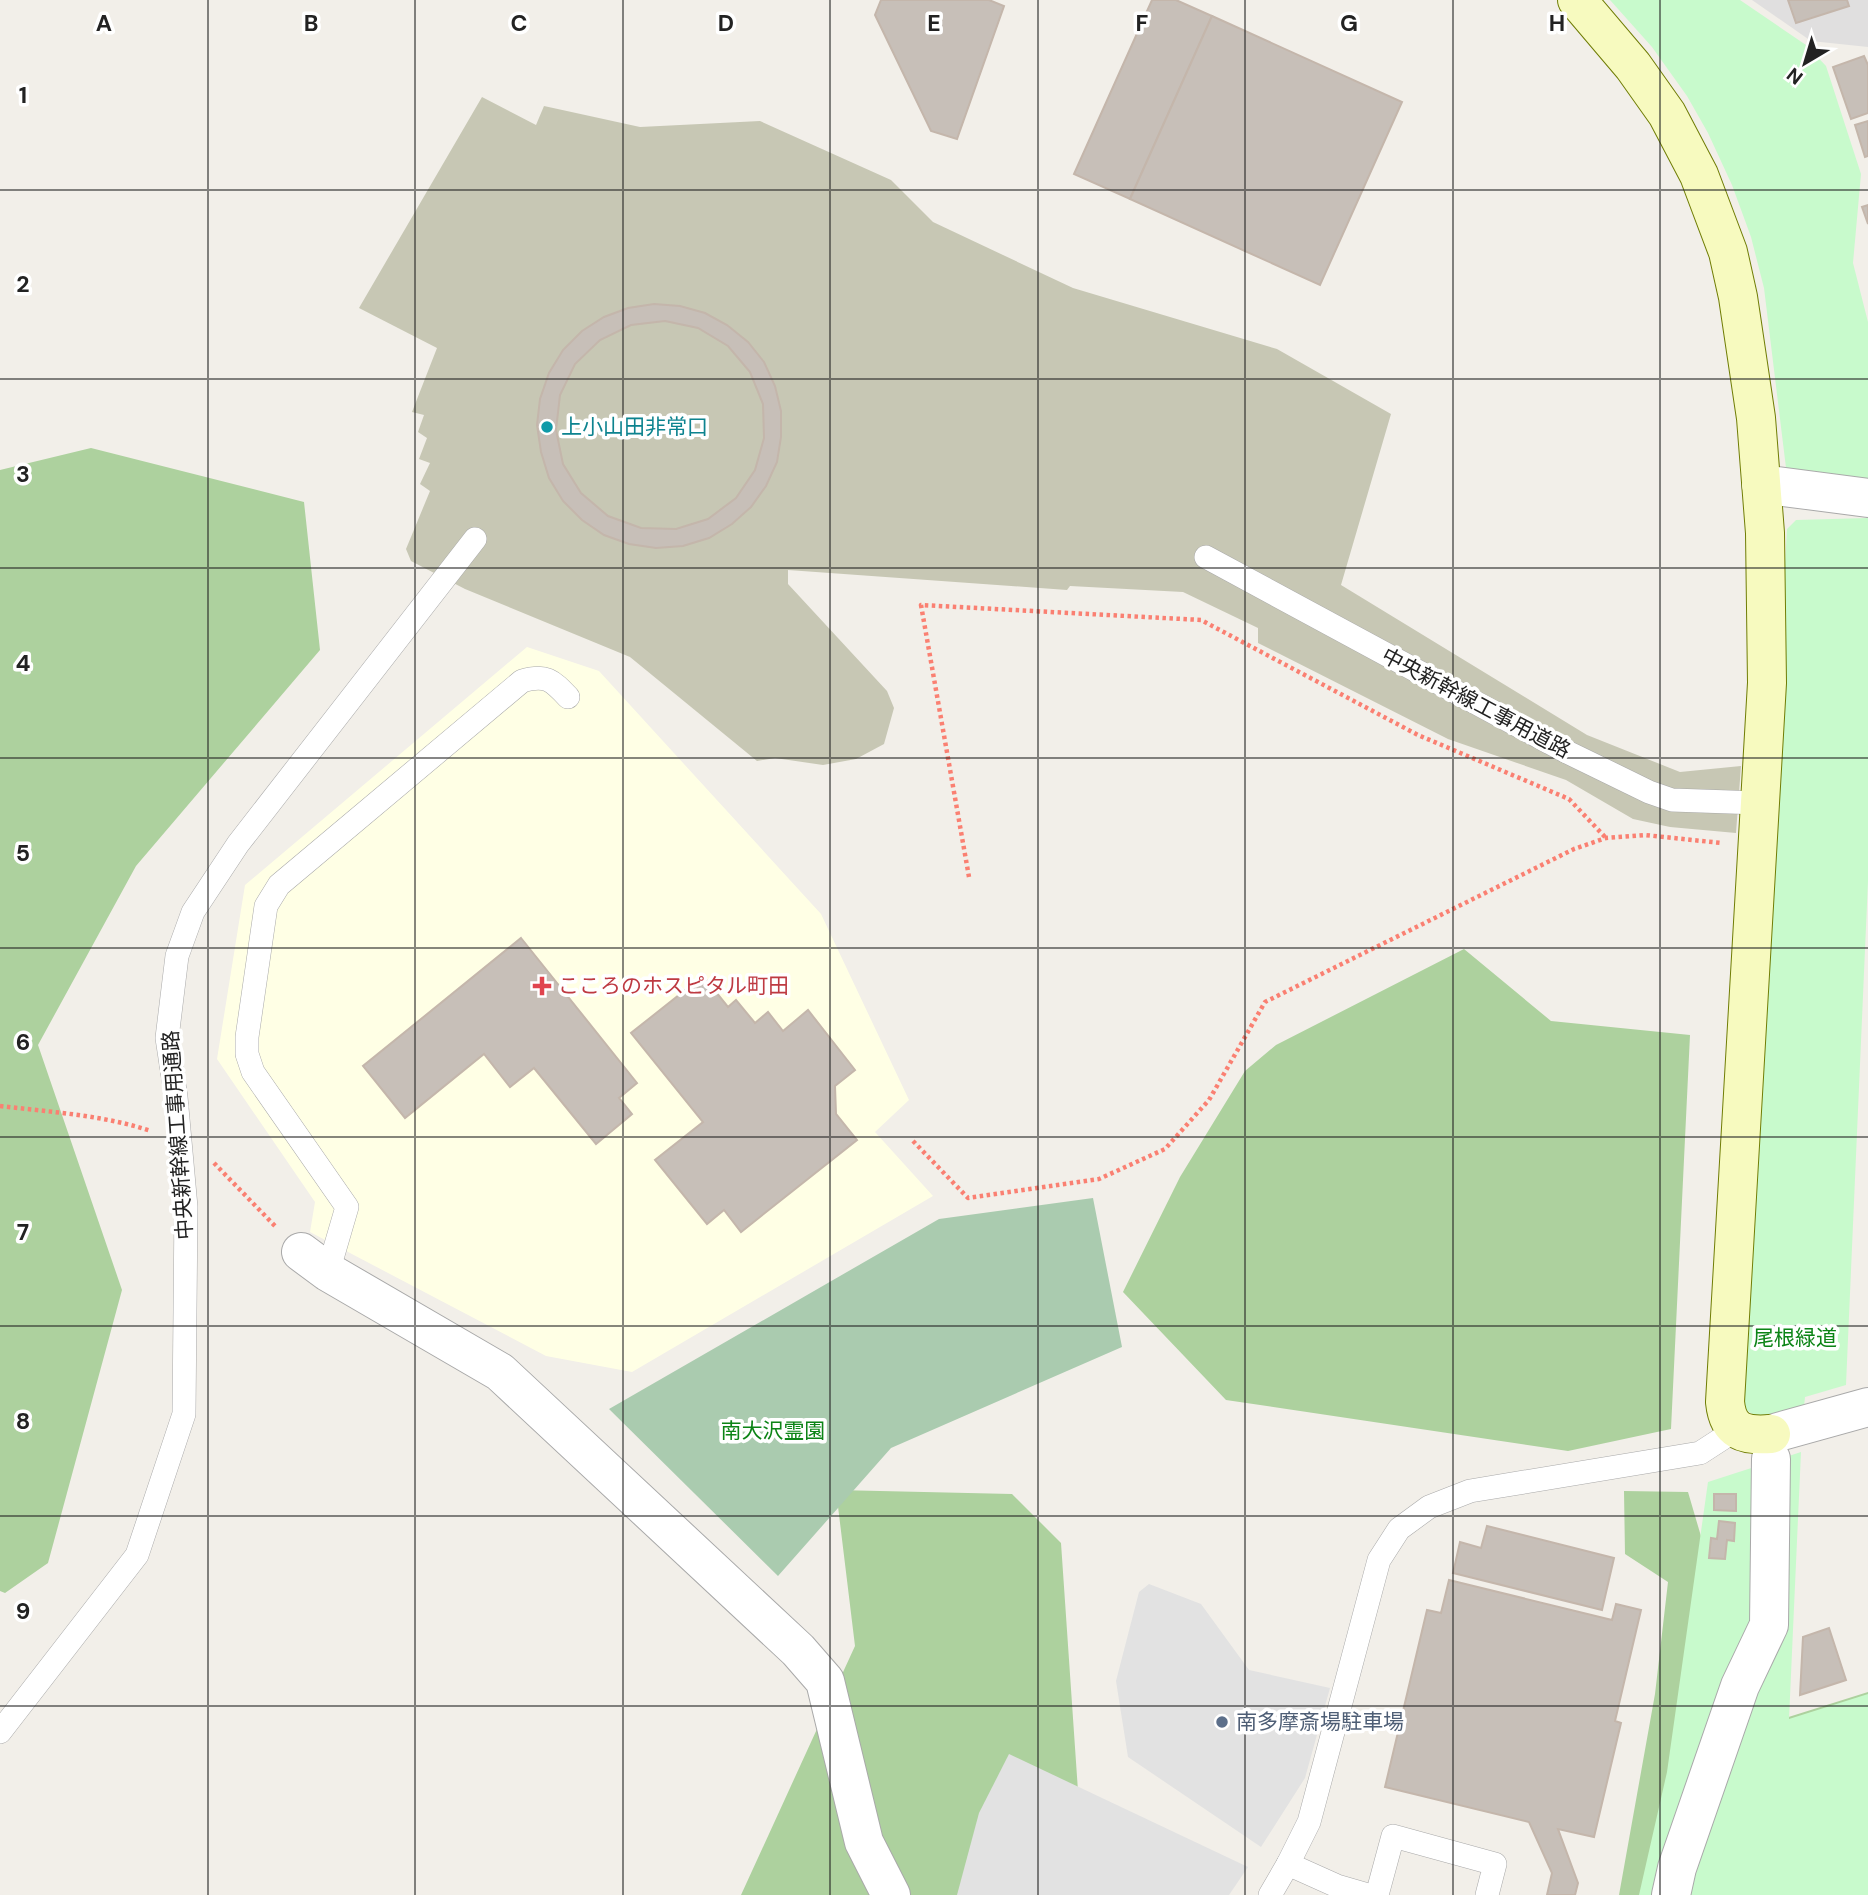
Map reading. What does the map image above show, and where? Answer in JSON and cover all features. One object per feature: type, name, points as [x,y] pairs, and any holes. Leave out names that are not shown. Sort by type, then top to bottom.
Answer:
[{"type":"street","points":[[1577,0],[1633,66],[1667,114],[1689,153],[1709,198],[1728,252],[1738,297],[1756,418],[1766,565],[1767,683],[1725,1392],[1726,1414],[1760,1441],[1769,1625],[1741,1686],[1677,1868],[1671,1895]]},
{"type":"street","points":[[1761,484],[1868,498]]},
{"type":"street","points":[[314,1262],[500,1371],[798,1650],[825,1681],[864,1842],[891,1895]]},
{"type":"street","points":[[1760,1441],[1868,1407]]},
{"type":"lane","name":"中央新幹線工事用通路","points":[[0,1732],[137,1555],[184,1414],[186,1207],[176,1097],[167,1038],[177,956],[193,912],[238,844],[475,539]]},
{"type":"lane","name":"中央新幹線工事用道路","points":[[1206,557],[1567,752],[1649,792],[1672,800],[1759,803]]},
{"type":"lane","points":[[314,1262],[347,1207],[253,1072],[247,1054],[247,1037],[266,906],[279,885],[522,681],[546,678],[555,682],[568,697]]},
{"type":"lane","points":[[1270,1895],[1309,1822],[1379,1560],[1399,1529],[1429,1507],[1470,1491],[1760,1441]]},
{"type":"lane","points":[[1377,1895],[1393,1836],[1496,1864],[1487,1895]]},
{"type":"lane","points":[[1288,1864],[1337,1886],[1368,1895]]},
{"type":"path","points":[[969,877],[921,605],[1201,620],[1418,735],[1569,799],[1606,838]]},
{"type":"path","points":[[913,1141],[968,1198],[1099,1179],[1165,1149],[1209,1100],[1265,1002],[1574,849],[1606,838],[1645,835],[1757,846]]},
{"type":"shaded area","points":[[1752,0],[1868,0],[1868,47],[1811,41]]},
{"type":"shaded area","points":[[482,97],[536,125],[544,106],[640,127],[760,121],[891,180],[933,222],[1073,288],[1277,349],[1391,414],[1341,585],[1587,735],[1680,772],[1741,766],[1736,833],[1670,827],[1633,819],[1566,780],[1448,739],[1258,643],[1258,628],[1183,592],[1070,586],[1067,590],[788,570],[788,584],[887,691],[894,708],[884,744],[856,759],[823,765],[775,758],[757,761],[630,657],[465,589],[411,561],[406,549],[430,491],[420,484],[430,463],[419,459],[427,438],[418,432],[424,415],[412,412],[437,348],[359,308]]},
{"type":"shaded area","name":"こころのホスピタル町田","points":[[527,647],[599,671],[821,914],[909,1100],[875,1132],[933,1196],[632,1372],[546,1356],[310,1232],[315,1202],[217,1059],[245,885]]},
{"type":"shaded area","name":"南多摩斎場駐車場","points":[[1149,1584],[1201,1604],[1249,1670],[1330,1688],[1305,1778],[1261,1847],[1128,1757],[1116,1681],[1139,1592]]},
{"type":"shaded area","points":[[1009,1754],[1248,1867],[1229,1895],[957,1895],[979,1813]]},
{"type":"green space","points":[[1610,0],[1740,0],[1806,45],[1826,66],[1861,174],[1853,263],[1868,322],[1868,483],[1787,476],[1764,288],[1751,237],[1732,185],[1687,96],[1652,47]]},
{"type":"green space","points":[[91,448],[304,502],[320,650],[136,866],[38,1045],[122,1290],[48,1563],[5,1593],[0,1591],[0,470]]},
{"type":"green space","name":"尾根緑道","points":[[1868,518],[1868,881],[1846,1385],[1805,1397],[1804,1407],[1762,1421],[1738,1404],[1787,529],[1796,520]]},
{"type":"green space","points":[[1464,949],[1551,1021],[1690,1035],[1671,1429],[1568,1451],[1226,1400],[1123,1292],[1180,1177],[1245,1071],[1276,1045]]},
{"type":"green space","name":"南大沢霊園","points":[[1093,1198],[1122,1347],[891,1448],[778,1576],[609,1409],[939,1219]]},
{"type":"green space","points":[[1801,1452],[1789,1719],[1868,1694],[1868,1895],[1639,1895],[1667,1772],[1708,1482]]},
{"type":"green space","points":[[836,1490],[1012,1494],[1061,1543],[1078,1791],[972,1895],[741,1895],[855,1646]]},
{"type":"green space","points":[[1624,1491],[1688,1492],[1725,1618],[1779,1720],[1868,1692],[1868,1895],[1619,1895],[1655,1694],[1668,1582],[1625,1554]]},
{"type":"building","points":[[881,0],[989,0],[1004,6],[957,139],[931,131],[875,15]]},
{"type":"building","points":[[1152,0],[1176,0],[1212,16],[1130,199],[1074,174]]},
{"type":"building","points":[[1788,0],[1847,0],[1849,6],[1796,23]]},
{"type":"building","points":[[1212,16],[1402,102],[1320,285],[1130,199]]},
{"type":"building","points":[[1864,56],[1868,65],[1868,113],[1851,119],[1833,67]]},
{"type":"building","points":[[1868,121],[1868,156],[1865,157],[1855,125]]},
{"type":"building","points":[[1868,205],[1868,224],[1862,207]]},
{"type":"building","name":"上小山田非常口","points":[[654,304],[680,306],[705,313],[727,325],[748,342],[764,362],[775,386],[781,411],[777,462],[766,486],[751,507],[732,524],[709,538],[683,546],[656,548],[629,544],[604,535],[582,520],[563,501],[549,478],[541,452],[537,425],[540,399],[549,373],[563,350],[582,331],[604,317],[628,308]],"holes":[[[665,321],[698,328],[728,346],[750,372],[763,404],[764,438],[755,470],[736,498],[708,519],[676,529],[641,528],[608,516],[581,493],[563,464],[556,430],[560,395],[575,364],[600,340],[631,325]]]},
{"type":"building","points":[[521,938],[637,1083],[619,1098],[632,1114],[596,1144],[534,1068],[510,1087],[484,1054],[405,1118],[363,1066]]},
{"type":"building","points":[[703,976],[728,1007],[736,1000],[755,1023],[768,1012],[783,1031],[808,1010],[855,1070],[835,1086],[836,1114],[857,1140],[741,1232],[724,1210],[707,1224],[655,1160],[703,1122],[631,1033]]},
{"type":"building","points":[[1714,1494],[1736,1494],[1736,1511],[1714,1510]]},
{"type":"building","points":[[1719,1521],[1735,1523],[1734,1541],[1727,1540],[1725,1559],[1709,1558],[1711,1538],[1717,1539]]},
{"type":"building","points":[[1487,1526],[1614,1558],[1602,1610],[1453,1573],[1460,1542],[1481,1548]]},
{"type":"building","points":[[1449,1580],[1612,1620],[1616,1604],[1641,1610],[1615,1721],[1621,1723],[1594,1837],[1558,1829],[1578,1883],[1575,1895],[1547,1895],[1552,1873],[1529,1822],[1385,1787],[1427,1610],[1441,1613]]},
{"type":"building","points":[[1829,1628],[1846,1680],[1800,1695],[1803,1637]]},
{"type":"place","name":"上小山田非常口","points":[[547,427]]},
{"type":"place","name":"こころのホスピタル町田","points":[[542,986]]},
{"type":"place","name":"南多摩斎場駐車場","points":[[1222,1722]]}]
